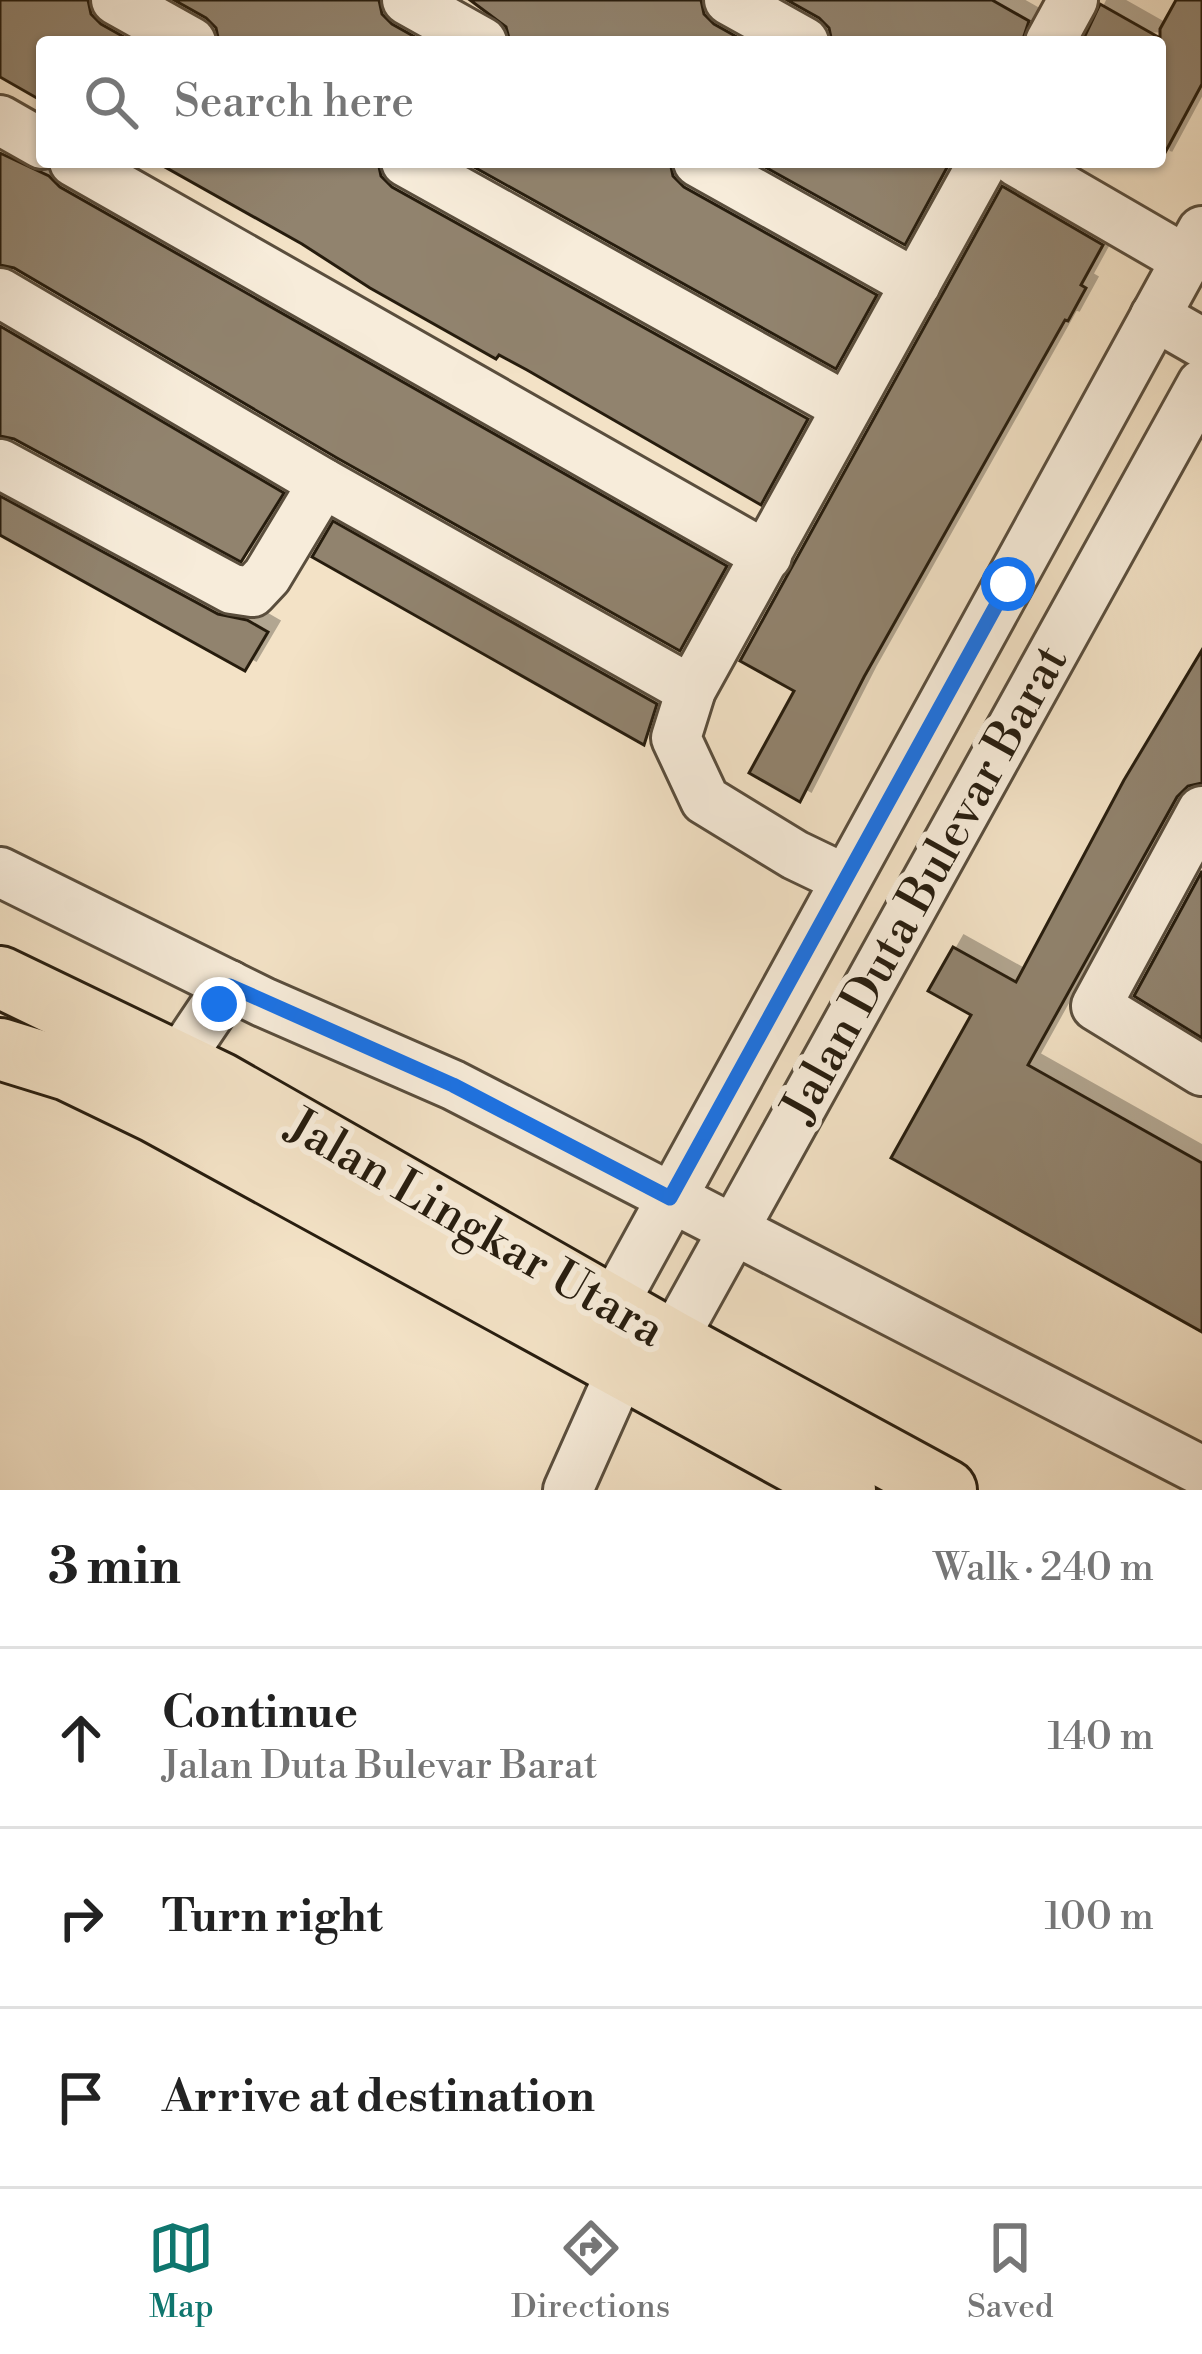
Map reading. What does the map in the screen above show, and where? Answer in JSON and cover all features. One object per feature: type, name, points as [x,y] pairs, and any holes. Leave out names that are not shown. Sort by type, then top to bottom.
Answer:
[{"type":"main road","name":"Jalan Lingkar Utara","points":[[0,976],[167,1086],[638,1336],[946,1490]]},
{"type":"main road","name":"Jalan Lingkar Utara","points":[[1,1049],[68,1070],[167,1086]]},
{"type":"main road","name":"Jalan Lingkar Utara","points":[[638,1336],[786,1475],[845,1490]]},
{"type":"street","points":[[116,0],[180,36]]},
{"type":"street","points":[[407,0],[471,36]]},
{"type":"street","points":[[729,0],[793,36]]},
{"type":"street","points":[[0,120],[36,141]]},
{"type":"street","points":[[85,168],[767,556]]},
{"type":"street","points":[[417,168],[846,407]]},
{"type":"street","points":[[709,168],[916,284]]},
{"type":"street","points":[[845,879],[704,800],[676,738],[691,690],[980,168]]},
{"type":"street","points":[[1030,168],[1194,246]]},
{"type":"street","name":"Jalan Duta Bulevar Barat","points":[[638,1336],[664,1210],[845,879],[1174,327],[1194,246]]},
{"type":"street","points":[[0,293],[322,483],[691,690]]},
{"type":"street","name":"Jalan Duta Bulevar Barat","points":[[638,1336],[730,1240],[1202,384]]},
{"type":"street","points":[[0,464],[232,590],[252,592],[267,576],[322,483]]},
{"type":"street","points":[[1202,811],[1185,885],[1096,1006],[1202,1071]]},
{"type":"street","points":[[0,872],[230,986],[453,1085],[664,1210],[1202,1471]]},
{"type":"street","points":[[167,1086],[230,986]]},
{"type":"street","points":[[568,1490],[638,1336]]},
{"type":"building","points":[[0,0],[88,0],[91,14],[122,36],[36,36],[36,98],[0,77]]},
{"type":"building","points":[[174,0],[379,0],[382,14],[413,36],[218,36],[206,18]]},
{"type":"building","points":[[470,0],[701,0],[704,14],[735,36],[508,36],[506,27]]},
{"type":"building","points":[[787,0],[992,0],[1029,21],[1024,36],[831,36],[819,18]]},
{"type":"building","points":[[1176,0],[1202,0],[1202,84],[1166,151],[1166,36],[1160,36]]},
{"type":"building","points":[[1100,4],[1156,36],[1085,36]]},
{"type":"building","points":[[0,153],[49,176],[60,187],[727,566],[680,651],[337,458],[14,268],[0,265]]},
{"type":"building","points":[[167,168],[379,168],[392,187],[808,419],[761,505],[527,370],[499,355],[496,359],[370,288]]},
{"type":"building","points":[[476,168],[671,168],[684,187],[877,295],[836,369]]},
{"type":"building","points":[[767,168],[947,168],[905,245]]},
{"type":"building","points":[[1002,186],[1103,245],[1081,285],[1086,288],[864,677],[800,802],[749,773],[794,691],[740,661]]},
{"type":"building","points":[[0,326],[284,493],[241,562],[14,439],[0,436]]},
{"type":"building","points":[[0,496],[218,614],[247,620],[268,632],[245,671],[0,535]]},
{"type":"building","points":[[333,521],[657,704],[644,745],[312,557]]},
{"type":"building","points":[[1202,650],[1202,783],[1188,786],[1177,797],[1028,1065],[1202,1163],[1202,1332],[891,1158],[971,1015],[928,991],[953,947],[1016,982],[1124,780]]},
{"type":"building","points":[[1202,871],[1202,1038],[1134,996]]},
{"type":"route","points":[[219,1004],[230,986],[453,1085],[670,1198],[1008,584]]}]
